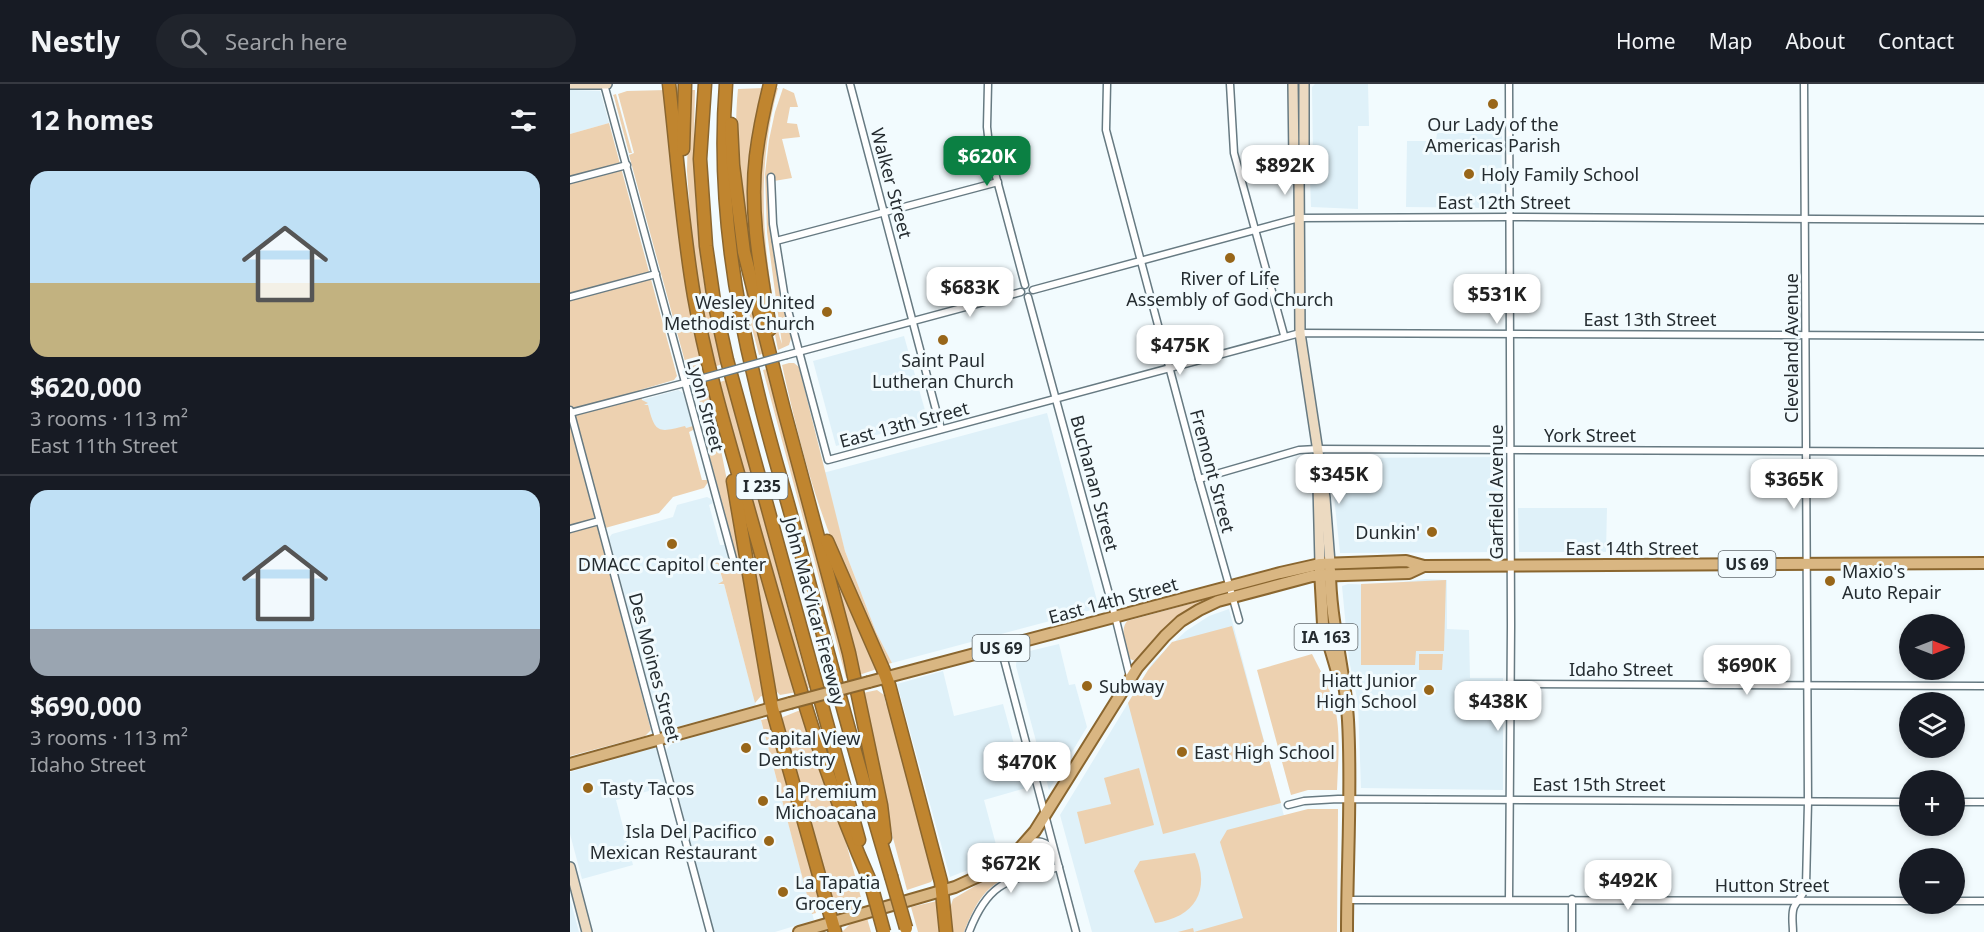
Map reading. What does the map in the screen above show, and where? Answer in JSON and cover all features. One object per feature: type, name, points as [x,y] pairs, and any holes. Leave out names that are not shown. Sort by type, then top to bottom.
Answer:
[{"type":"highway","points":[[669,84],[685,240],[694,296],[722,418],[786,644],[823,760],[845,822],[870,881]]},
{"type":"highway","points":[[682,198],[685,84]]},
{"type":"highway","name":"John MacVicar Freeway","points":[[705,84],[700,159],[705,246],[714,301],[727,360],[884,932]]},
{"type":"highway","name":"John MacVicar Freeway","points":[[726,84],[723,149],[727,228],[749,357],[832,671],[906,930]]},
{"type":"highway","points":[[732,84],[733,165],[738,216],[751,283],[832,585],[860,699],[881,805],[889,871]]},
{"type":"highway","points":[[771,84],[756,157],[755,208],[762,280],[784,410]]},
{"type":"highway","points":[[722,418],[772,708],[834,927]]},
{"type":"highway","points":[[801,470],[833,555],[886,677],[942,892],[946,932]]},
{"type":"main road","points":[[570,84],[606,84]]},
{"type":"main road","points":[[1293,84],[1294,163],[1299,173]]},
{"type":"main road","points":[[1304,84],[1304,162],[1299,173],[1300,333],[1317,449],[1325,564]]},
{"type":"main road","name":"East 14th Street","points":[[1231,591],[1325,564],[1406,561],[1424,566],[1984,563]]},
{"type":"main road","name":"IA 163","points":[[1325,564],[1323,624],[1347,707],[1348,720],[1347,932]]},
{"type":"main road","name":"East 14th Street","points":[[570,764],[1115,616],[1312,576],[1409,573],[1424,566]]},
{"type":"main road","name":"US 69","points":[[800,932],[834,927],[942,892],[973,881],[999,867],[1024,844],[1045,816],[1130,678],[1157,644],[1181,621],[1218,601],[1231,591]]},
{"type":"main road","points":[[570,870],[587,932]]},
{"type":"street","name":"Lyon Street","points":[[606,84],[733,559]]},
{"type":"street","name":"Walker Street","points":[[850,84],[941,429]]},
{"type":"street","points":[[988,84],[989,144],[1026,285],[1033,290],[1028,297],[1022,292]]},
{"type":"street","name":"Fremont Street","points":[[1107,84],[1106,130],[1239,620]]},
{"type":"street","points":[[1230,84],[1234,153],[1284,336]]},
{"type":"street","name":"Garfield Avenue","points":[[1509,84],[1511,566],[1509,899]]},
{"type":"street","name":"Cleveland Avenue","points":[[1793,932],[1795,904],[1805,894],[1806,886],[1808,802],[1804,84]]},
{"type":"street","points":[[570,180],[627,165]]},
{"type":"street","points":[[771,177],[772,224],[785,299],[800,352]]},
{"type":"street","points":[[776,241],[998,182]]},
{"type":"street","name":"East 12th Street","points":[[1033,290],[1299,218],[1984,220]]},
{"type":"street","points":[[570,297],[656,274]]},
{"type":"street","points":[[1022,292],[1022,287],[1026,285]]},
{"type":"street","points":[[570,412],[1022,292]]},
{"type":"street","name":"Buchanan Street","points":[[1028,297],[1130,678]]},
{"type":"street","name":"East 13th Street","points":[[800,352],[828,460],[1300,333],[1984,336]]},
{"type":"street","name":"Des Moines Street","points":[[570,412],[710,932]]},
{"type":"street","name":"York Street","points":[[1199,479],[1299,450],[1317,449],[1984,452]]},
{"type":"street","points":[[570,529],[600,521]]},
{"type":"street","points":[[1001,648],[1076,932]]},
{"type":"street","name":"Idaho Street","points":[[1511,684],[1984,686]]},
{"type":"street","name":"East 15th Street","points":[[1288,805],[1304,801],[1348,799],[1899,802]]},
{"type":"street","points":[[1965,802],[1984,802]]},
{"type":"street","points":[[1024,844],[1037,841],[1050,846],[1054,851]]},
{"type":"street","points":[[969,932],[986,897],[999,886],[1013,879],[1059,867]]},
{"type":"street","points":[[1572,899],[1572,932]]},
{"type":"street","name":"Hutton Street","points":[[1347,900],[1899,901]]},
{"type":"street","points":[[1965,901],[1984,901]]},
{"type":"shaded area","points":[[1315,84],[1368,84],[1369,126],[1358,126],[1358,209],[1311,207],[1312,87]]},
{"type":"shaded area","points":[[765,88],[759,116],[760,298],[740,194],[736,115],[738,89]]},
{"type":"shaded area","points":[[774,88],[778,88],[772,114],[765,165],[764,216],[768,268],[782,344],[767,232],[765,174],[769,140],[783,88],[794,93],[798,107],[790,107],[787,123],[797,124],[800,137],[782,139],[792,178],[774,181],[774,175],[768,174],[769,215],[774,256],[792,335],[789,345],[778,350],[770,308],[759,218],[762,142]]},
{"type":"shaded area","points":[[570,90],[600,91],[609,123],[570,134]]},
{"type":"shaded area","points":[[667,90],[704,369],[695,372],[687,369],[629,155],[634,153],[618,94],[627,91]]},
{"type":"shaded area","points":[[689,90],[695,90],[695,189],[701,263],[708,307],[722,364],[714,367],[693,255],[687,171]]},
{"type":"shaded area","points":[[616,94],[632,153],[629,153],[613,95]]},
{"type":"shaded area","points":[[609,123],[677,376],[674,380],[640,390],[642,400],[648,403],[644,405],[648,405],[653,421],[659,429],[669,430],[693,426],[693,430],[689,432],[702,480],[708,482],[704,488],[673,497],[659,513],[598,530],[651,730],[645,736],[570,756],[570,134]]},
{"type":"shaded area","name":"Holy Family School","points":[[1437,133],[1502,133],[1501,208],[1406,207],[1407,141],[1436,141]]},
{"type":"shaded area","points":[[738,244],[765,353],[759,355],[751,324]]},
{"type":"shaded area","points":[[904,336],[928,421],[836,446],[813,361]]},
{"type":"shaded area","points":[[794,363],[799,367],[845,551],[876,632],[892,663],[887,664],[884,659],[819,505],[782,365]]},
{"type":"shaded area","points":[[770,368],[852,677],[846,678],[763,370]]},
{"type":"shaded area","points":[[726,380],[809,688],[805,690],[771,574],[720,382]]},
{"type":"shaded area","points":[[708,385],[750,596],[765,695],[755,703],[724,584],[718,584],[723,581],[718,564],[715,564],[713,560],[728,558],[730,562],[737,560],[707,447],[711,444],[699,399],[695,399],[693,393],[697,392],[697,388]]},
{"type":"shaded area","points":[[678,390],[683,393],[693,426],[652,438],[642,400]]},
{"type":"shaded area","points":[[1047,413],[1099,608],[892,663],[876,632],[845,551],[823,473]]},
{"type":"shaded area","points":[[1504,457],[1503,552],[1340,553],[1330,458]]},
{"type":"shaded area","points":[[707,497],[713,503],[709,505],[720,545],[725,545],[728,558],[713,560],[718,564],[723,582],[719,585],[724,584],[756,706],[665,730],[659,724],[609,538],[612,534],[673,517],[677,505]]},
{"type":"shaded area","points":[[744,508],[797,692],[780,695],[775,690]]},
{"type":"shaded area","points":[[1518,508],[1607,508],[1606,552],[1519,552]]},
{"type":"shaded area","points":[[830,560],[877,669],[859,675]]},
{"type":"shaded area","name":"Hiatt Junior High School","points":[[1425,579],[1447,580],[1447,629],[1469,630],[1470,678],[1503,678],[1503,790],[1361,788],[1358,703],[1349,660],[1342,586],[1348,584],[1382,585]]},
{"type":"shaded area","points":[[1446,580],[1444,651],[1416,651],[1415,665],[1361,665],[1361,584]]},
{"type":"shaded area","points":[[1208,599],[1173,621],[1156,636],[1135,661],[1130,659],[1124,634],[1127,621]]},
{"type":"shaded area","name":"East High School","points":[[1229,609],[1284,816],[1336,932],[1092,932],[1060,815],[1153,662],[1186,631],[1209,616]]},
{"type":"shaded area","points":[[1232,626],[1281,803],[1163,834],[1128,703],[1148,670],[1172,642]]},
{"type":"shaded area","points":[[1059,644],[1069,685],[1075,684],[1087,727],[1049,790],[1016,666],[1017,654]]},
{"type":"shaded area","name":"East High School","points":[[1312,654],[1328,686],[1335,708],[1339,744],[1337,790],[1308,790],[1291,795],[1257,670]]},
{"type":"shaded area","points":[[1419,654],[1443,654],[1442,670],[1419,670]]},
{"type":"shaded area","points":[[943,671],[954,716],[1003,704],[1026,788],[984,800],[998,852],[973,868],[950,877],[897,684]]},
{"type":"shaded area","points":[[877,690],[884,695],[886,704],[889,704],[934,877],[931,882],[907,890],[893,838],[863,693]]},
{"type":"shaded area","points":[[803,709],[845,839],[863,905],[845,912],[833,907],[781,724],[783,717]]},
{"type":"shaded area","points":[[760,717],[814,920],[775,932],[714,932],[666,750],[671,744]]},
{"type":"shaded area","points":[[771,718],[824,909],[817,912],[814,907],[816,913],[812,914],[761,720]]},
{"type":"shaded area","points":[[651,746],[656,748],[667,786],[616,800],[633,865],[582,879],[570,834],[570,772]]},
{"type":"shaded area","points":[[1139,768],[1154,825],[1085,844],[1077,812],[1111,804],[1104,778]]},
{"type":"shaded area","points":[[1308,809],[1338,809],[1337,932],[1194,932],[1243,918],[1220,842],[1227,830]]},
{"type":"shaded area","points":[[1032,844],[1045,846],[1053,863],[1009,876],[991,887],[973,911],[964,932],[951,932],[949,911],[953,899],[1000,871]]},
{"type":"shaded area","points":[[1195,853],[1201,879],[1196,900],[1180,915],[1155,923],[1134,871],[1140,861]]},
{"type":"shaded area","points":[[570,899],[579,932],[570,932]]},
{"type":"shaded area","points":[[937,901],[941,932],[918,932],[911,907]]},
{"type":"shaded area","points":[[867,918],[871,932],[842,932],[852,922]]},
{"type":"shaded area","points":[[1193,928],[1194,932],[1178,932]]},
{"type":"place","name":"Our Lady of the Americas Parish","points":[[1493,104]]},
{"type":"place","name":"Holy Family School","points":[[1469,174]]},
{"type":"place","name":"River of Life Assembly of God Church","points":[[1230,258]]},
{"type":"place","name":"Wesley United Methodist Church","points":[[827,312]]},
{"type":"place","name":"Saint Paul Lutheran Church","points":[[943,340]]},
{"type":"place","name":"Dunkin'","points":[[1432,532]]},
{"type":"place","name":"DMACC Capitol Center","points":[[672,544]]},
{"type":"place","name":"Maxio's Auto Repair","points":[[1830,581]]},
{"type":"place","name":"Subway","points":[[1087,686]]},
{"type":"place","name":"Hiatt Junior High School","points":[[1429,690]]},
{"type":"place","name":"Capital View Dentistry","points":[[746,748]]},
{"type":"place","name":"East High School","points":[[1182,752]]},
{"type":"place","name":"Tasty Tacos","points":[[588,788]]},
{"type":"place","name":"La Premium Michoacana","points":[[763,801]]},
{"type":"place","name":"Isla Del Pacifico Mexican Restaurant","points":[[769,841]]},
{"type":"place","name":"La Tapatia Grocery","points":[[783,892]]}]
